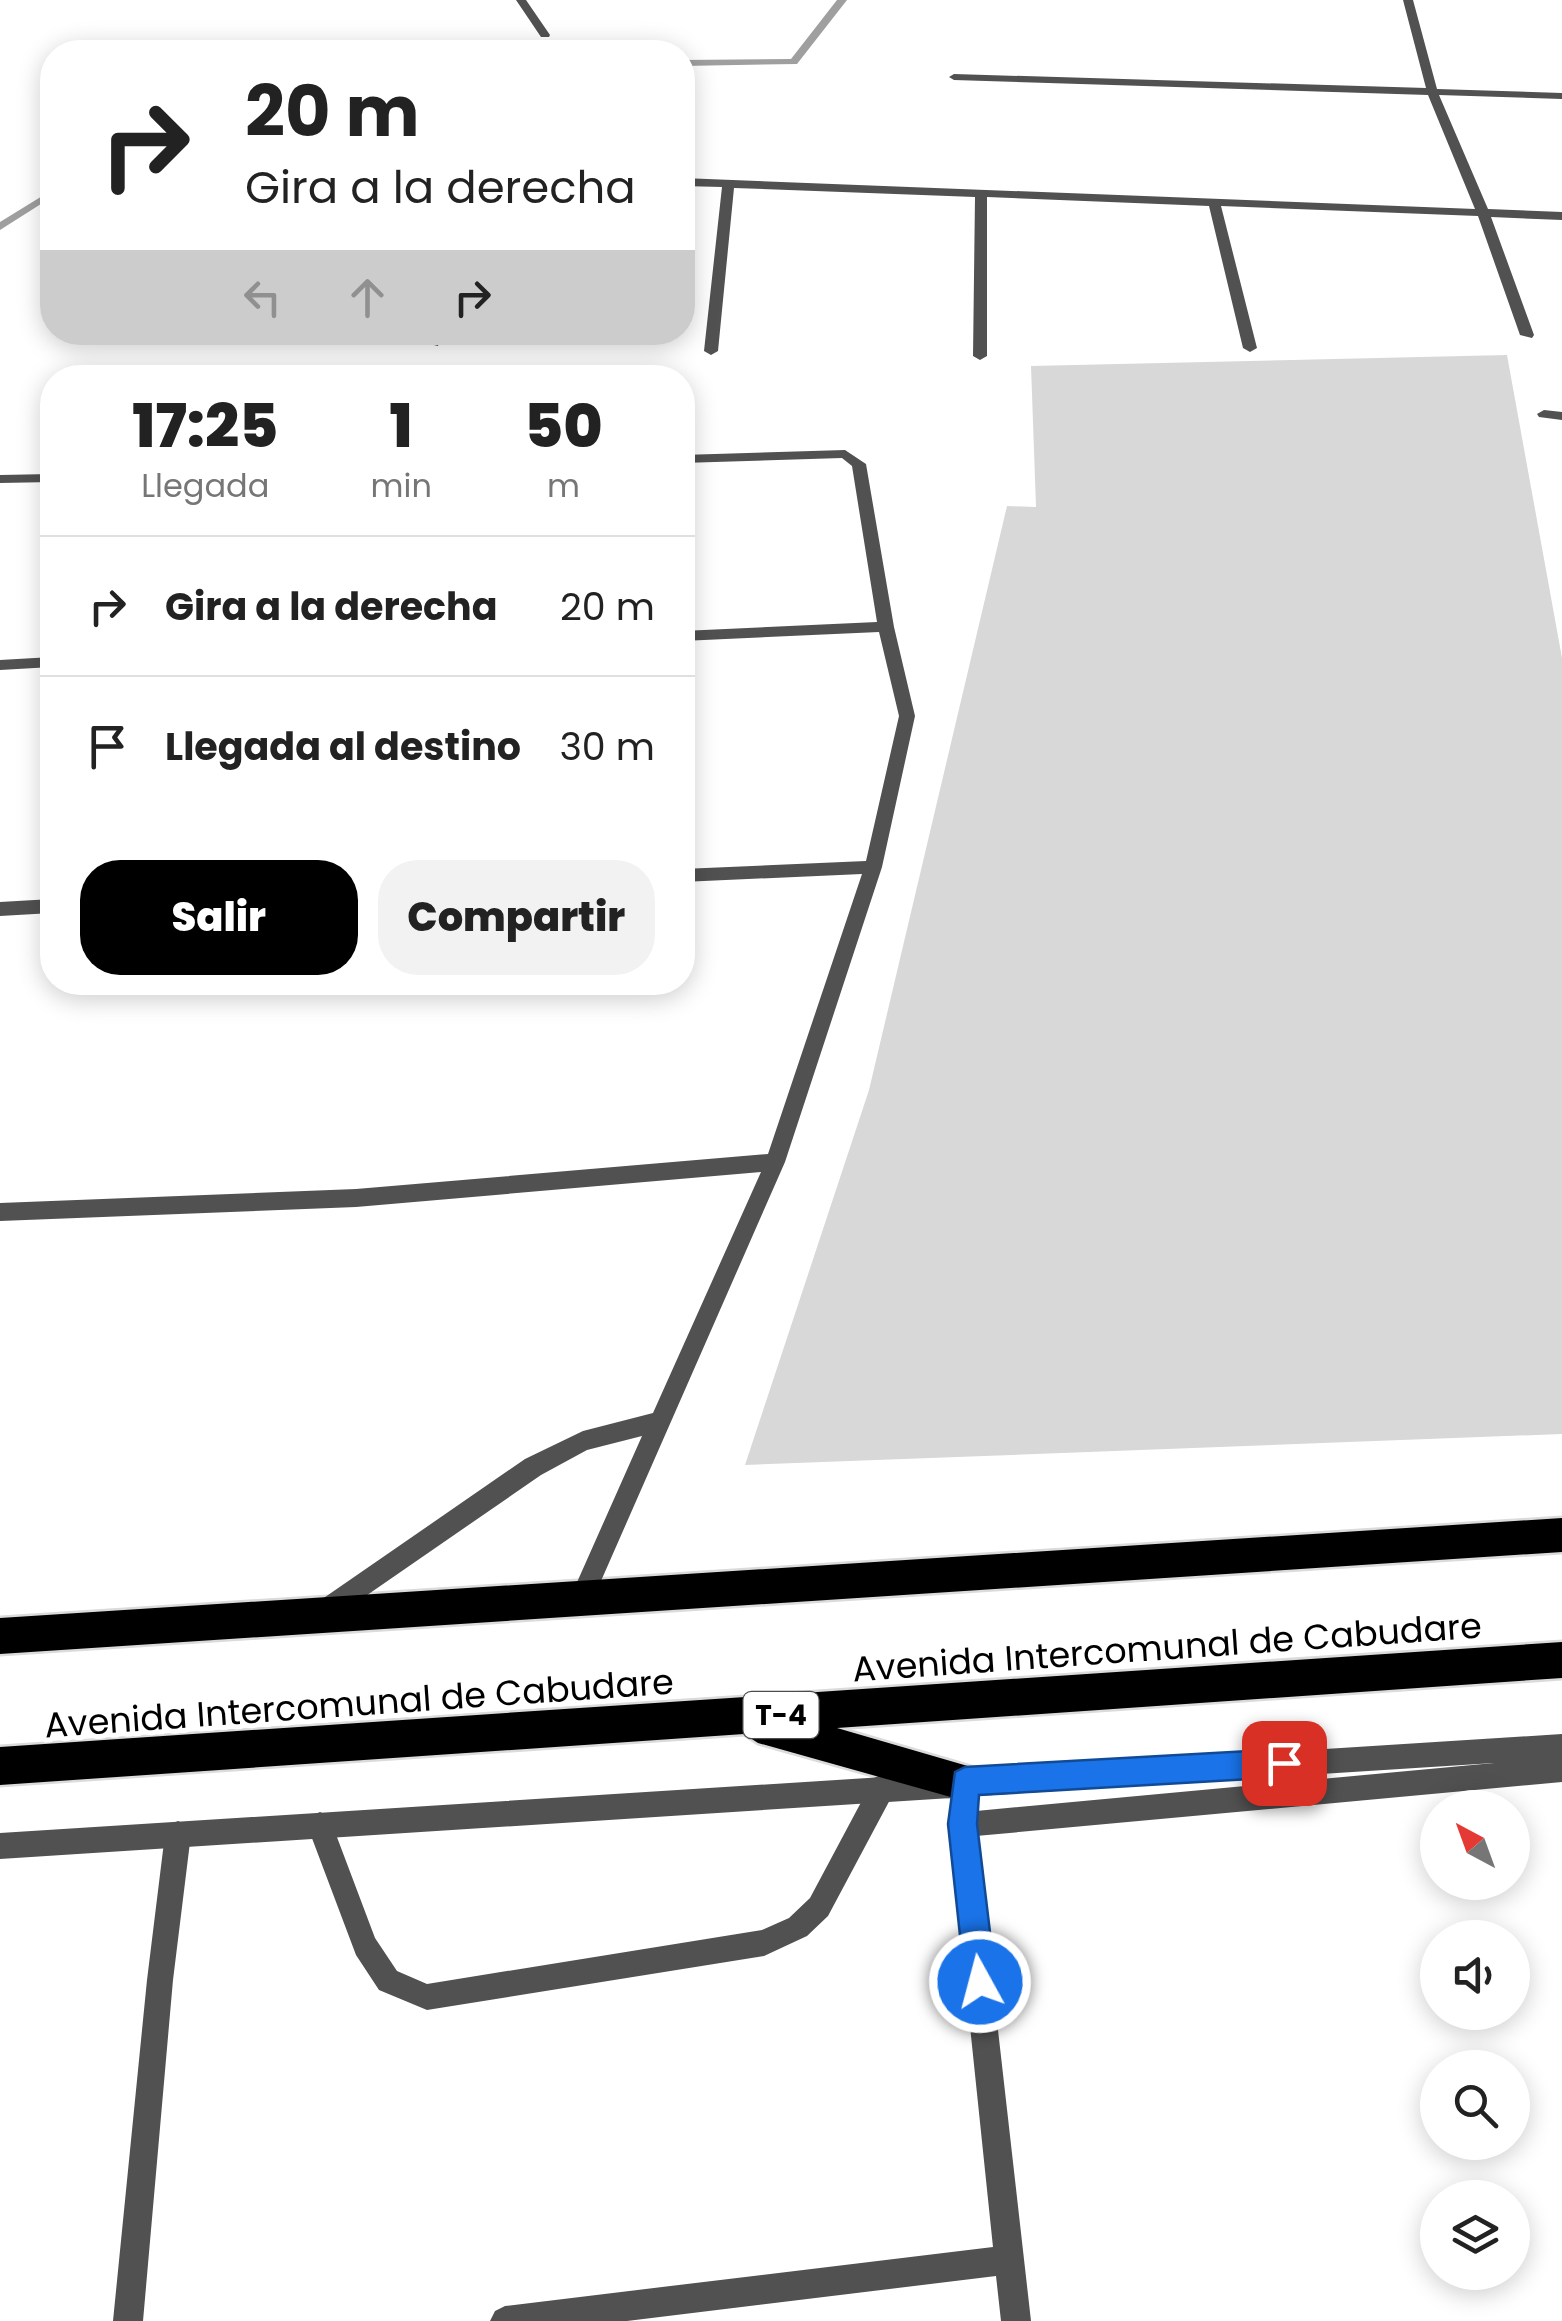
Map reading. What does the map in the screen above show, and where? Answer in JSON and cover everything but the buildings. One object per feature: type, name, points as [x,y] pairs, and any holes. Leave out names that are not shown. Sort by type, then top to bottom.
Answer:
[{"type":"highway","points":[[0,1636],[1562,1535]]},
{"type":"highway","name":"Avenida Intercomunal de Cabudare","points":[[0,1766],[1562,1660]]},
{"type":"highway","points":[[736,1718],[965,1782]]},
{"type":"street","points":[[521,0],[545,36]]},
{"type":"street","points":[[1408,0],[1432,92],[1484,214],[1527,335]]},
{"type":"street","points":[[954,77],[1562,96]]},
{"type":"street","points":[[695,182],[1562,216]]},
{"type":"street","points":[[710,352],[729,182]]},
{"type":"street","points":[[980,356],[981,193]]},
{"type":"street","points":[[1214,203],[1250,348]]},
{"type":"street","points":[[1544,414],[1562,416]]},
{"type":"street","points":[[582,1598],[775,1162],[873,867],[908,716],[886,627],[860,464],[845,454],[695,459]]},
{"type":"street","points":[[0,479],[40,478]]},
{"type":"street","points":[[695,635],[886,627]]},
{"type":"street","points":[[0,665],[40,663]]},
{"type":"street","points":[[695,875],[873,867]]},
{"type":"street","points":[[0,909],[40,907]]},
{"type":"street","points":[[0,1212],[356,1198],[775,1162]]},
{"type":"street","points":[[319,1615],[533,1467],[582,1441],[662,1421]]},
{"type":"street","points":[[0,1846],[1562,1746]]},
{"type":"street","points":[[962,1824],[1562,1769]]},
{"type":"street","points":[[965,1782],[962,1824],[1016,2321]]},
{"type":"street","points":[[320,1825],[365,1946],[388,1981],[427,1997],[764,1943],[798,1927],[819,1907],[883,1787]]},
{"type":"street","points":[[128,2321],[178,1834]]},
{"type":"street","points":[[505,2321],[1008,2260]]},
{"type":"shaded area","points":[[1507,355],[1562,658],[1562,1434],[745,1465],[869,1090],[1007,506],[1036,507],[1031,366]]},
{"type":"waterway","points":[[695,63],[794,62],[842,0]]},
{"type":"waterway","points":[[0,227],[40,201]]},
{"type":"route","points":[[980,1982],[962,1824],[965,1782],[1284,1763]]}]
